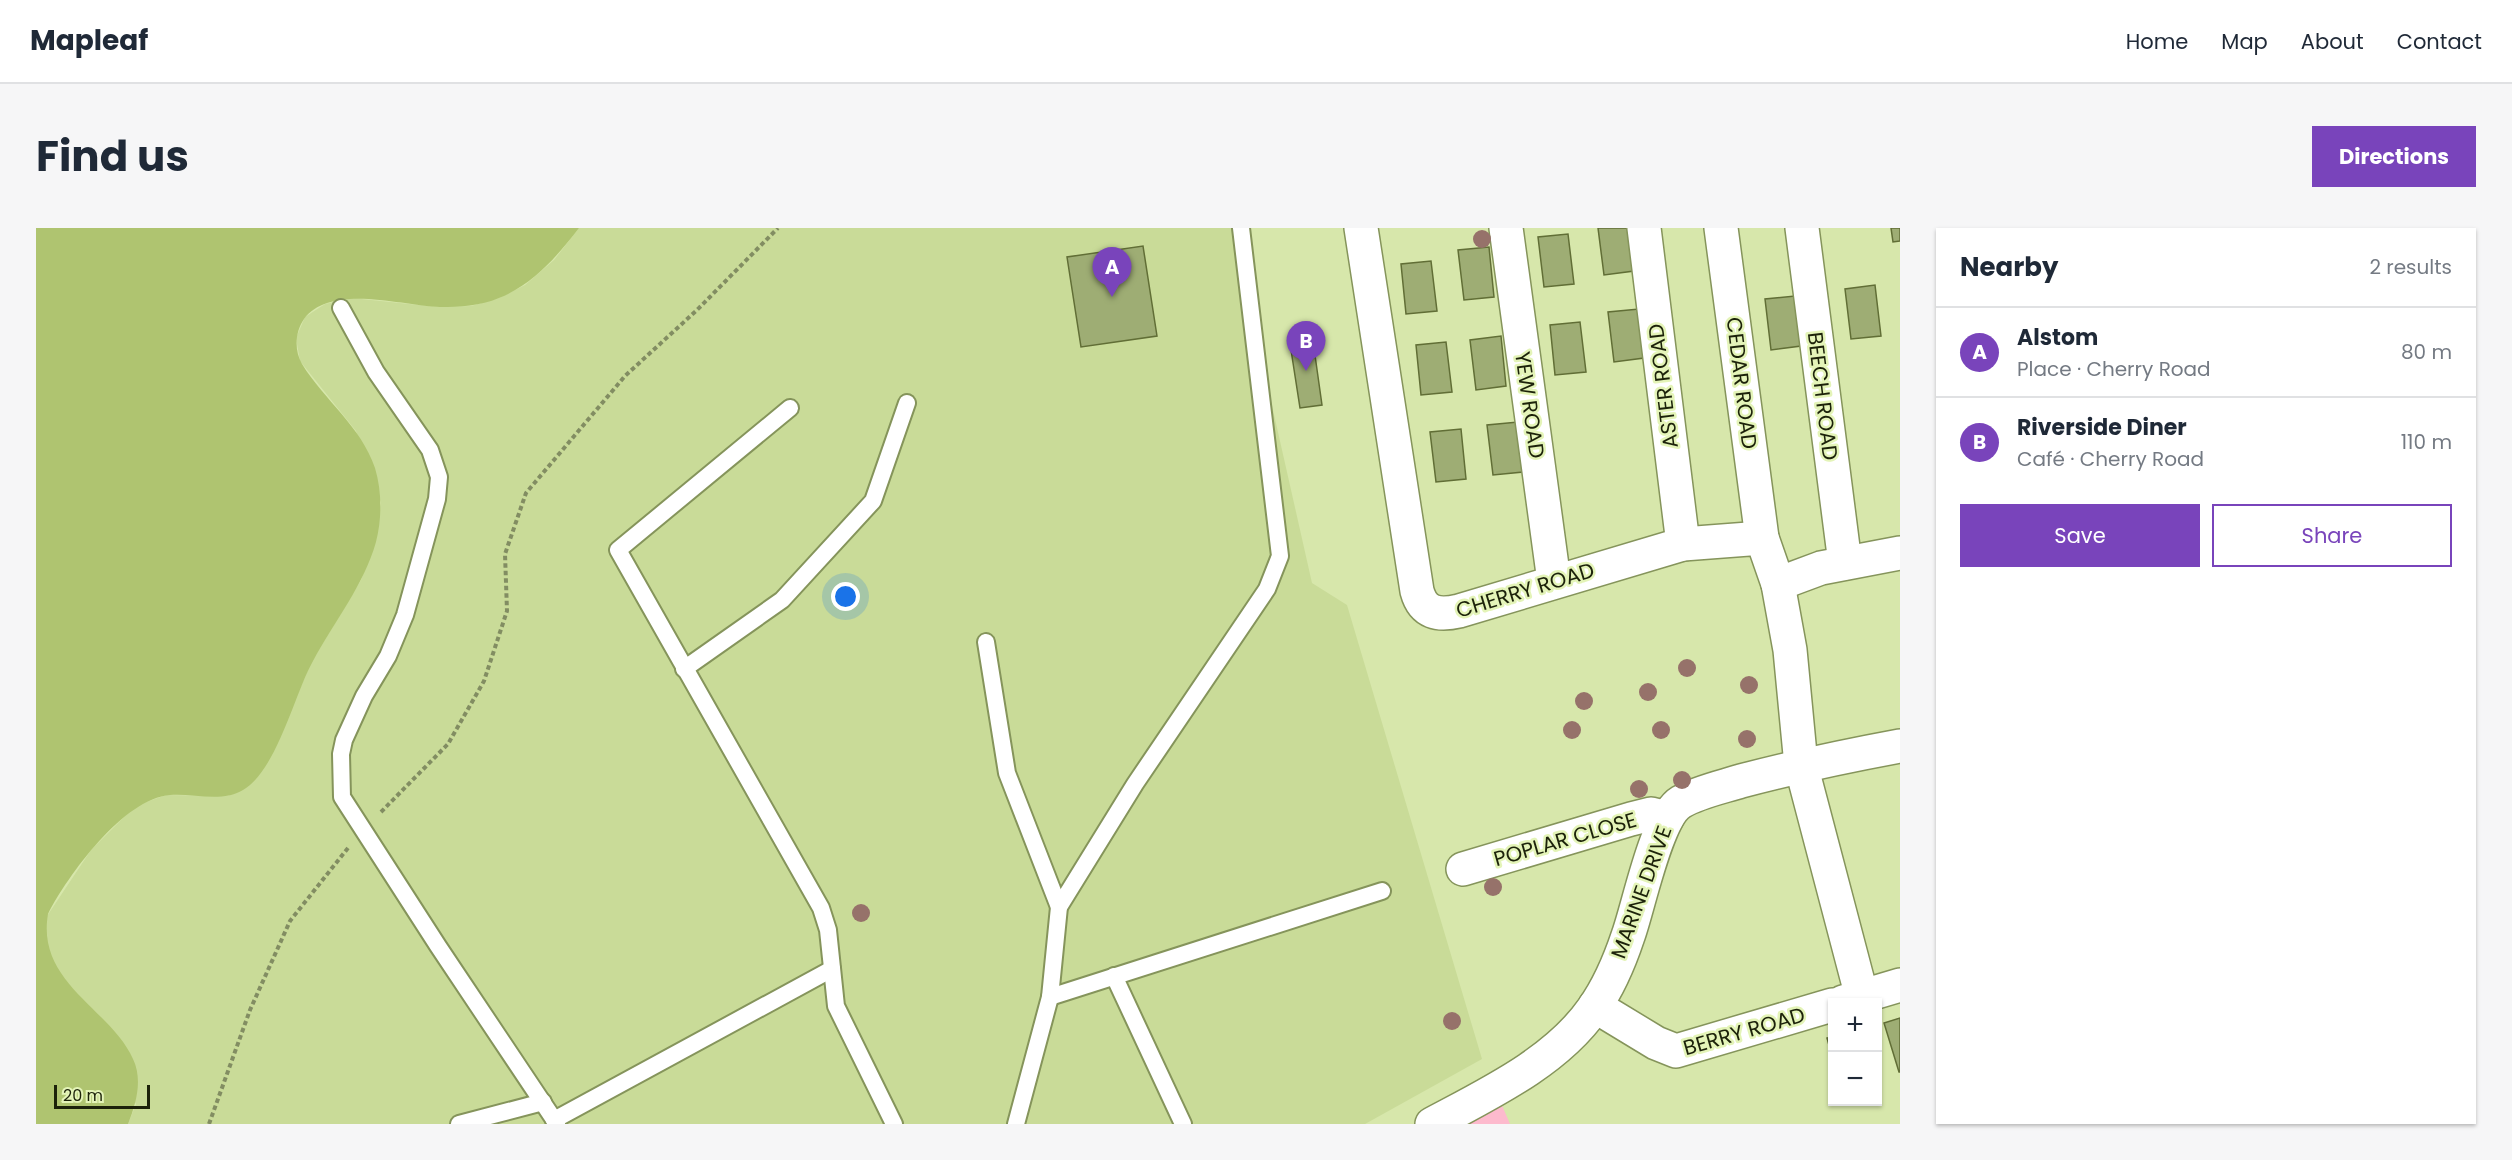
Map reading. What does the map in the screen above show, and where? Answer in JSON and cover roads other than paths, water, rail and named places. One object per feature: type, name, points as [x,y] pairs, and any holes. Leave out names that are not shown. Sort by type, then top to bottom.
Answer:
[{"type":"street","name":"CHERRY ROAD","points":[[1361,228],[1417,591],[1423,605],[1433,613],[1444,614],[1683,544],[1762,538]]},
{"type":"street","name":"YEW ROAD","points":[[1506,228],[1554,581]]},
{"type":"street","name":"ASTER ROAD","points":[[1644,228],[1683,544]]},
{"type":"street","name":"CEDAR ROAD","points":[[1721,228],[1762,538]]},
{"type":"street","name":"BEECH ROAD","points":[[1802,228],[1845,563]]},
{"type":"street","points":[[1762,538],[1778,584],[1790,650],[1801,765],[1845,998]]},
{"type":"street","points":[[1778,584],[1804,573],[1900,553]]},
{"type":"street","name":"MARINE DRIVE","points":[[1432,1124],[1481,1098],[1533,1065],[1573,1033],[1595,1006],[1628,936],[1653,854],[1667,818],[1682,801],[1728,785],[1801,765],[1900,746]]},
{"type":"street","name":"POPLAR CLOSE","points":[[1463,869],[1651,814],[1667,818]]},
{"type":"street","name":"BERRY ROAD","points":[[1859,998],[1900,985]]},
{"type":"street","name":"BERRY ROAD","points":[[1595,1006],[1656,1043],[1676,1051],[1828,1007]]},
{"type":"lane","points":[[1016,1124],[1050,997],[1059,907],[1135,784],[1267,590],[1280,556],[1241,228]]},
{"type":"lane","points":[[341,308],[376,372],[430,450],[439,477],[437,500],[405,615],[388,656],[350,726],[342,748],[342,797],[556,1122],[831,969]]},
{"type":"lane","points":[[684,669],[782,600],[873,501],[907,403]]},
{"type":"lane","points":[[790,408],[618,550],[821,908],[828,927],[836,1006],[894,1124]]},
{"type":"lane","points":[[986,642],[1007,773],[1059,907]]},
{"type":"lane","points":[[1050,997],[1382,891]]},
{"type":"lane","points":[[1114,976],[1183,1124]]},
{"type":"lane","points":[[459,1124],[543,1102]]},
{"type":"place","name":"Alstom","points":[[1112,297]]},
{"type":"place","name":"Riverside Diner","points":[[1306,371]]}]
